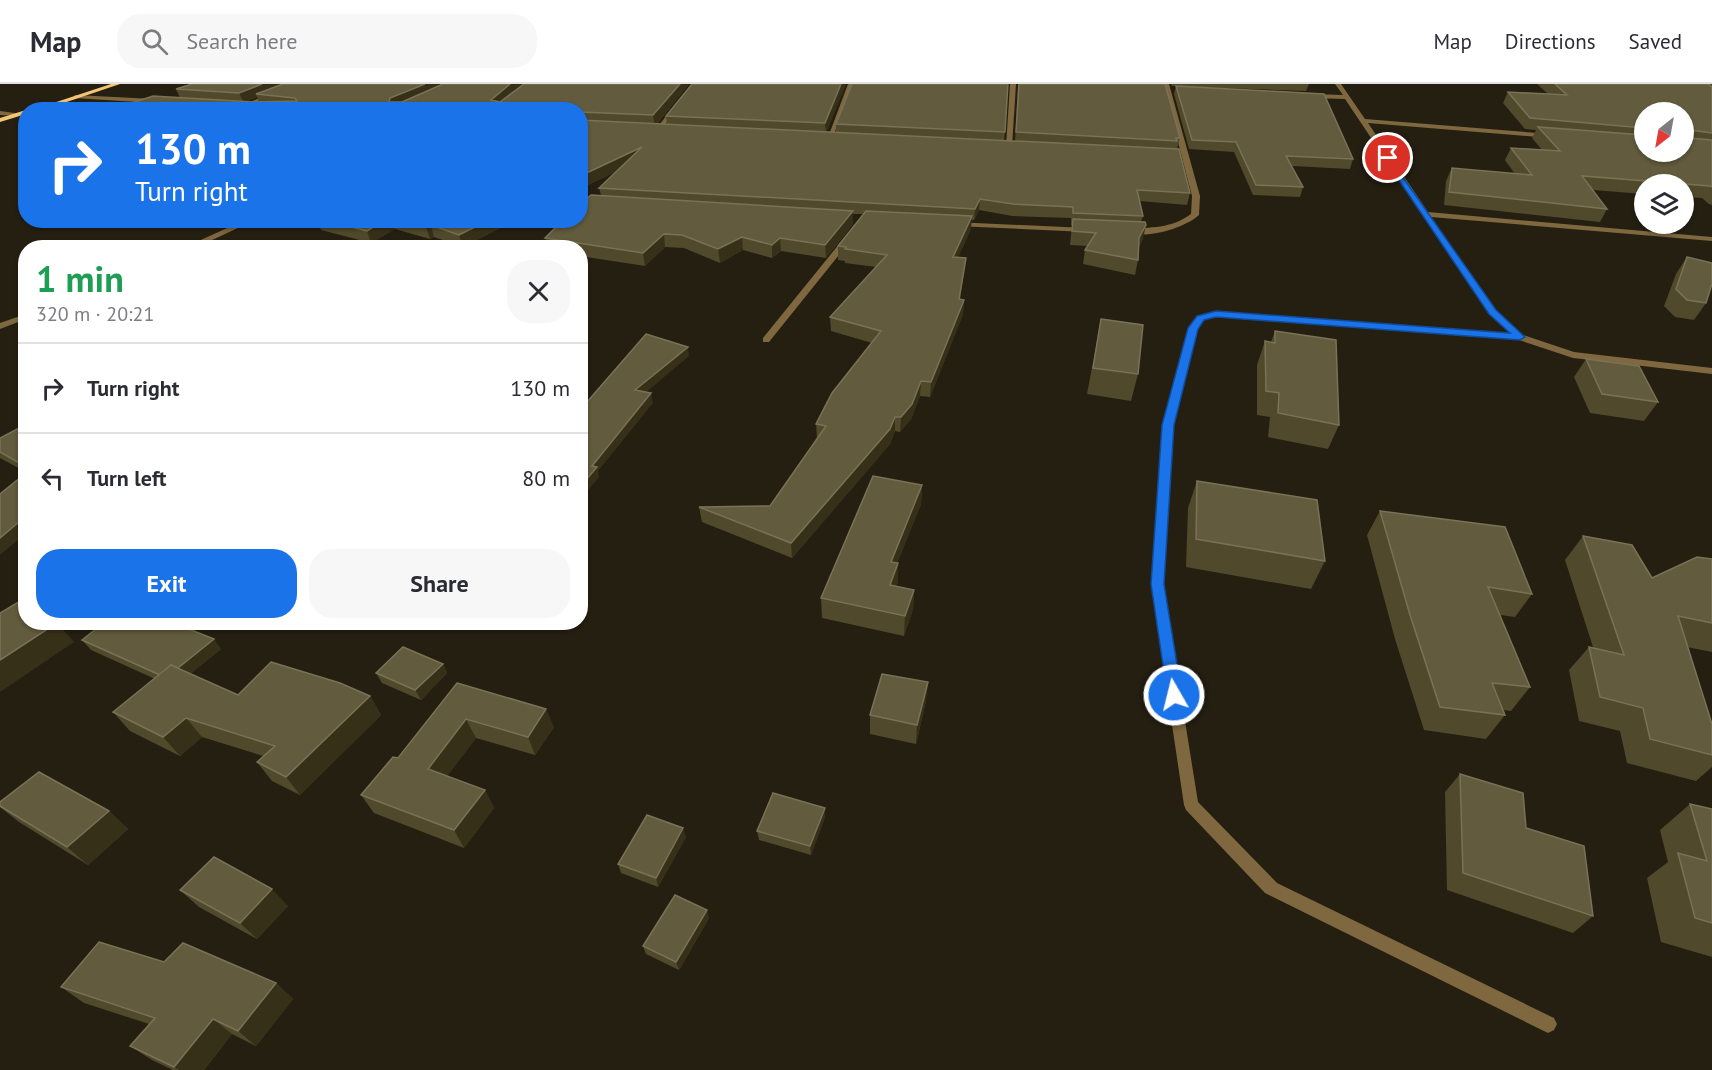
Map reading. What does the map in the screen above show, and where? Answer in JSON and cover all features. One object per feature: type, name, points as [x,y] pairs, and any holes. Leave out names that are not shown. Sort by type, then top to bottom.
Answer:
[{"type":"street","points":[[60,102],[117,84]]},
{"type":"street","points":[[253,102],[302,84]]},
{"type":"street","points":[[657,131],[695,84]]},
{"type":"street","points":[[830,139],[851,84]]},
{"type":"street","points":[[1009,147],[1013,84]]},
{"type":"street","points":[[1338,84],[1492,312],[1520,337]]},
{"type":"street","points":[[1167,87],[1180,91]]},
{"type":"street","points":[[1124,231],[1147,232],[1182,225],[1195,215],[1196,196],[1167,87]]},
{"type":"street","points":[[1299,96],[1347,98]]},
{"type":"street","points":[[75,97],[159,102]]},
{"type":"street","points":[[0,113],[18,113]]},
{"type":"street","points":[[0,120],[18,114]]},
{"type":"street","points":[[1362,121],[1562,137]]},
{"type":"street","points":[[646,130],[668,132]]},
{"type":"street","points":[[818,138],[842,139]]},
{"type":"street","points":[[997,147],[1021,148]]},
{"type":"street","points":[[1174,156],[1186,156]]},
{"type":"street","points":[[1425,214],[1712,239]]},
{"type":"street","points":[[946,224],[1100,230]]},
{"type":"street","points":[[206,240],[234,228]]},
{"type":"street","points":[[766,340],[855,229]]},
{"type":"street","points":[[1548,1024],[1271,888],[1191,806],[1157,584],[1168,425],[1193,328],[1201,318],[1216,314],[1520,337],[1573,355],[1712,371]]},
{"type":"street","points":[[0,326],[18,319]]},
{"type":"building","points":[[192,84],[262,84],[239,93],[176,89]]},
{"type":"building","points":[[283,84],[425,84],[390,98],[389,102],[253,102],[297,101],[295,98],[256,94]]},
{"type":"building","points":[[443,84],[510,84],[491,100],[500,102],[402,102]]},
{"type":"building","points":[[524,84],[680,84],[653,115],[588,112],[588,102],[500,102]]},
{"type":"building","points":[[692,84],[841,84],[825,123],[666,116]]},
{"type":"building","points":[[852,84],[1008,84],[1005,132],[836,124]]},
{"type":"building","points":[[1019,84],[1165,84],[1180,138],[1176,138],[1177,141],[1016,132]]},
{"type":"building","points":[[1555,84],[1708,84],[1712,87],[1712,133],[1694,131],[1694,102],[1634,102],[1634,127],[1530,118],[1508,92],[1567,95]]},
{"type":"building","points":[[1176,86],[1324,94],[1353,159],[1286,156],[1303,187],[1256,185],[1236,142],[1192,140]]},
{"type":"building","points":[[153,96],[253,102],[135,102]]},
{"type":"building","points":[[588,120],[1179,149],[1190,193],[1137,190],[1143,216],[1073,213],[1073,207],[1013,204],[980,199],[975,209],[599,188],[642,147],[588,172]]},
{"type":"building","points":[[1538,127],[1634,134],[1634,162],[1694,162],[1694,138],[1712,140],[1712,187],[1694,185],[1694,174],[1634,174],[1634,180],[1582,176],[1607,209],[1449,192],[1452,168],[1532,175],[1511,148],[1560,151]]},
{"type":"building","points":[[591,195],[853,211],[825,245],[780,238],[772,245],[742,237],[718,249],[682,235],[664,234],[643,253],[588,245],[588,240],[545,238],[555,228],[588,228],[588,197]]},
{"type":"building","points":[[866,211],[972,216],[953,257],[966,258],[959,299],[964,300],[931,382],[921,381],[912,404],[901,417],[895,417],[890,429],[791,543],[699,507],[770,506],[826,426],[816,424],[832,393],[881,331],[830,317],[887,255],[838,246]]},
{"type":"building","points":[[1073,219],[1145,222],[1146,225],[1139,238],[1138,260],[1085,250],[1096,233],[1072,231]]},
{"type":"building","points":[[355,228],[372,228],[367,231]]},
{"type":"building","points":[[439,228],[473,228],[459,235]]},
{"type":"building","points":[[1687,257],[1712,263],[1712,284],[1706,303],[1687,300],[1676,289]]},
{"type":"building","points":[[1101,319],[1143,325],[1138,374],[1093,368]]},
{"type":"building","points":[[1275,331],[1336,340],[1339,425],[1278,413],[1279,393],[1266,391],[1265,341],[1275,343]]},
{"type":"building","points":[[646,334],[688,347],[635,390],[651,393],[592,466],[597,467],[588,478],[588,401]]},
{"type":"building","points":[[1586,359],[1639,366],[1658,402],[1602,394]]},
{"type":"building","points":[[18,429],[18,462],[0,452],[0,438]]},
{"type":"building","points":[[873,476],[922,485],[891,562],[898,563],[890,585],[914,590],[905,616],[821,598]]},
{"type":"building","points":[[18,479],[18,523],[0,538],[0,494]]},
{"type":"building","points":[[1197,481],[1317,500],[1325,561],[1196,539]]},
{"type":"building","points":[[1380,511],[1505,527],[1532,594],[1488,587],[1530,687],[1492,683],[1505,715],[1440,707]]},
{"type":"building","points":[[1583,536],[1632,545],[1652,578],[1697,557],[1712,559],[1712,623],[1678,616],[1712,724],[1712,755],[1650,739],[1643,708],[1600,697],[1589,647],[1624,655]]},
{"type":"building","points":[[18,602],[18,630],[46,630],[0,660],[0,613]]},
{"type":"building","points":[[95,630],[191,630],[214,639],[178,668],[171,665],[160,675],[82,640]]},
{"type":"building","points":[[403,647],[443,664],[415,690],[376,673]]},
{"type":"building","points":[[271,662],[340,683],[370,696],[286,777],[257,762],[275,746],[186,718],[163,737],[113,712],[171,665],[238,695]]},
{"type":"building","points":[[882,674],[928,682],[917,725],[870,715]]},
{"type":"building","points":[[457,683],[546,709],[528,737],[466,719],[428,769],[485,790],[454,830],[361,795],[393,757],[398,758]]},
{"type":"building","points":[[39,772],[109,811],[67,847],[0,806],[0,802]]},
{"type":"building","points":[[1460,774],[1523,793],[1526,828],[1584,846],[1593,916],[1463,873]]},
{"type":"building","points":[[773,793],[825,808],[810,846],[757,831]]},
{"type":"building","points":[[1690,804],[1712,809],[1712,923],[1695,918],[1678,853],[1707,861]]},
{"type":"building","points":[[647,815],[683,828],[656,878],[618,864]]},
{"type":"building","points":[[214,857],[272,889],[240,923],[180,890]]},
{"type":"building","points":[[675,895],[707,910],[676,962],[643,946]]},
{"type":"building","points":[[99,942],[164,962],[183,943],[276,983],[238,1031],[213,1019],[174,1067],[130,1046],[155,1018],[61,987]]},
{"type":"route","points":[[1174,695],[1157,584],[1166,448],[1168,425],[1193,328],[1201,318],[1216,314],[1520,337],[1492,312],[1388,158]]}]
